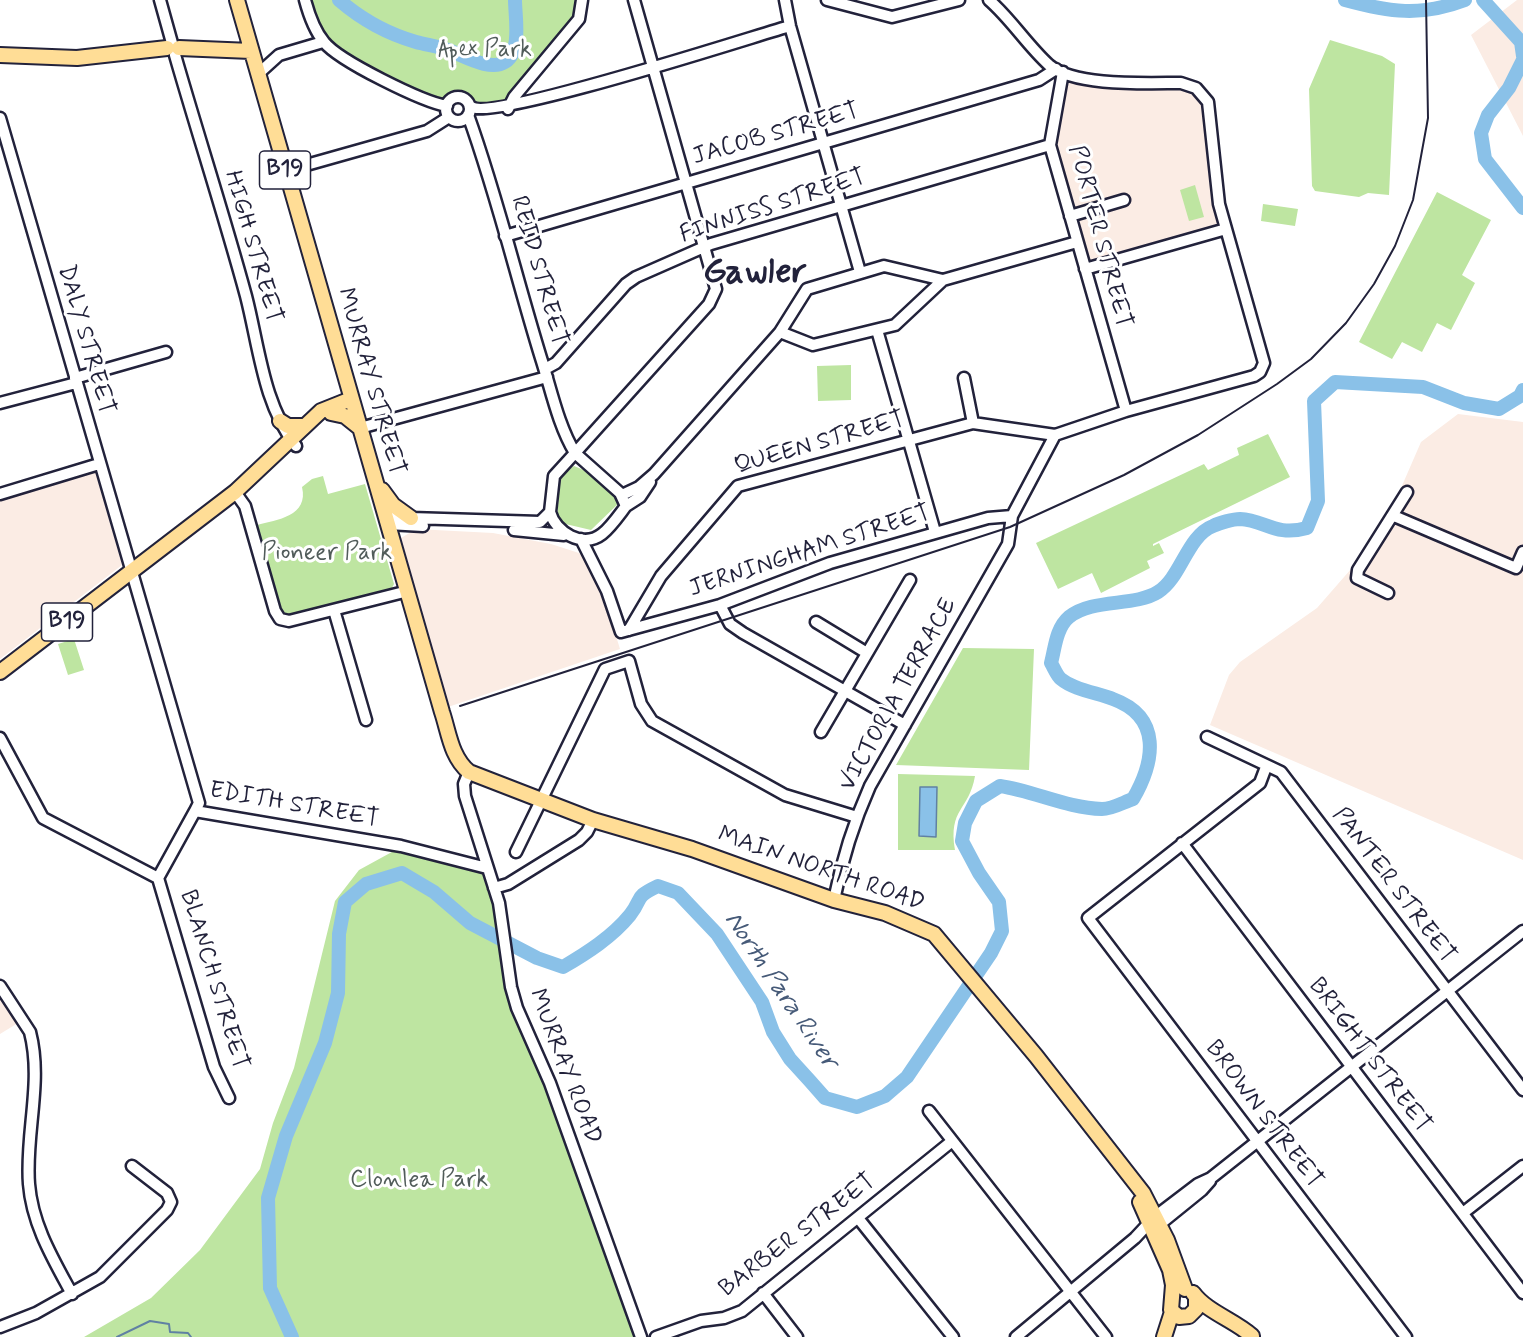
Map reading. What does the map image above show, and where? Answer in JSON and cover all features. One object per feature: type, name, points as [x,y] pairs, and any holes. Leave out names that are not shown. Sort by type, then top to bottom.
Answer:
[{"type":"main road","name":"MURRAY STREET","points":[[237,0],[456,756],[469,772]]},
{"type":"main road","points":[[0,55],[77,58],[174,48],[251,51]]},
{"type":"main road","name":"B19","points":[[0,672],[134,572],[293,443],[326,412],[345,379]]},
{"type":"main road","name":"B19","points":[[293,443],[305,426],[326,412],[352,401]]},
{"type":"main road","points":[[326,412],[345,416],[360,428]]},
{"type":"main road","points":[[280,421],[288,426],[305,426]]},
{"type":"main road","points":[[376,481],[407,521]]},
{"type":"main road","name":"MAIN NORTH ROAD","points":[[469,772],[593,820],[692,849],[834,900],[911,923],[934,934],[962,965],[1143,1193],[1170,1270],[1173,1285],[1171,1297]]},
{"type":"main road","name":"MAIN NORTH ROAD","points":[[1155,1224],[1190,1293]]},
{"type":"main road","points":[[1178,1290],[1190,1293],[1253,1336],[1204,1313],[1179,1317],[1172,1312],[1169,1305],[1171,1297],[1178,1290]]},
{"type":"main road","points":[[1172,1337],[1198,1304],[1190,1293]]},
{"type":"main road","points":[[1164,1337],[1172,1312]]},
{"type":"street","name":"HIGH STREET","points":[[160,0],[245,295],[260,361],[280,421],[293,443]]},
{"type":"street","points":[[305,0],[314,27],[323,42],[336,53],[448,111],[461,121],[473,110],[508,108],[654,68],[789,26]]},
{"type":"street","points":[[508,108],[514,97],[579,19],[582,0]]},
{"type":"street","points":[[567,535],[555,525],[550,512],[554,478],[709,304],[716,289],[634,0]]},
{"type":"street","points":[[785,0],[789,26],[860,272]]},
{"type":"street","points":[[827,0],[892,17],[959,0]]},
{"type":"street","points":[[989,0],[1059,70],[1112,81],[1181,83],[1190,85],[1203,93],[1210,110],[1216,184],[1226,229],[1264,360],[1261,370],[1254,376],[1126,411],[1055,435]]},
{"type":"street","points":[[258,74],[279,55],[323,42]]},
{"type":"street","name":"JACOB STREET","points":[[505,236],[1039,80],[1059,70]]},
{"type":"street","name":"PORTER STREET","points":[[1059,70],[1050,145],[1126,411]]},
{"type":"street","points":[[285,171],[427,131],[448,111],[451,100],[460,98],[469,112]]},
{"type":"street","name":"REID STREET","points":[[469,112],[566,439],[575,453]]},
{"type":"street","name":"DALY STREET","points":[[0,118],[127,561],[134,572]]},
{"type":"street","name":"FINNISS STREET","points":[[360,428],[546,373],[636,277],[704,248],[841,205],[1050,145]]},
{"type":"street","points":[[1070,216],[1124,200]]},
{"type":"street","points":[[1084,269],[1226,229]]},
{"type":"street","points":[[780,332],[813,345],[877,330],[901,322],[943,280],[1077,242]]},
{"type":"street","points":[[387,519],[528,530],[581,539],[601,535],[624,500],[654,474],[780,332],[807,289],[884,266],[943,280]]},
{"type":"street","points":[[877,330],[935,532]]},
{"type":"street","points":[[0,403],[166,352]]},
{"type":"street","points":[[964,378],[973,423]]},
{"type":"street","name":"QUEEN STREET","points":[[625,631],[661,576],[738,486],[973,423],[1055,435]]},
{"type":"street","points":[[590,464],[584,454],[593,435]]},
{"type":"street","name":"VICTORIA TERRACE","points":[[834,900],[856,816],[880,767],[1008,544],[1012,516],[1055,435]]},
{"type":"street","name":"REID STREET","points":[[565,463],[566,439]]},
{"type":"street","points":[[575,453],[590,464],[624,500]]},
{"type":"street","points":[[0,494],[99,464]]},
{"type":"street","points":[[235,492],[245,506],[278,617],[286,621],[408,591]]},
{"type":"street","points":[[1388,593],[1361,582],[1358,578],[1358,570],[1407,492]]},
{"type":"street","points":[[393,541],[395,533],[407,521],[523,524],[540,522],[550,512]]},
{"type":"street","name":"JERNINGHAM STREET","points":[[625,631],[720,605],[830,562],[988,518],[1012,516]]},
{"type":"street","points":[[1394,516],[1520,570],[1523,552]]},
{"type":"street","points":[[581,539],[625,631]]},
{"type":"street","name":"EDITH STREET","points":[[134,572],[199,803],[195,811],[401,846],[487,868]]},
{"type":"street","points":[[821,732],[910,580]]},
{"type":"street","points":[[720,605],[727,620],[738,630],[905,725]]},
{"type":"street","points":[[334,610],[366,720]]},
{"type":"street","points":[[816,622],[867,653]]},
{"type":"street","points":[[516,852],[604,669],[629,661],[641,704],[652,721],[785,795],[856,816]]},
{"type":"street","name":"PANTER STREET","points":[[1207,737],[1258,760],[1266,767],[1281,772],[1523,1090]]},
{"type":"street","name":"BLANCH STREET","points":[[0,738],[43,818],[158,878],[214,1067],[229,1098]]},
{"type":"street","points":[[1182,843],[1260,783],[1266,767]]},
{"type":"street","name":"MURRAY ROAD","points":[[469,772],[464,784],[465,796],[494,888],[505,934],[517,1008],[550,1083],[641,1337]]},
{"type":"street","points":[[158,878],[195,811]]},
{"type":"street","points":[[494,888],[508,884],[579,840],[587,832],[593,820]]},
{"type":"street","name":"BROWN STREET","points":[[1182,843],[1088,918],[1406,1337]]},
{"type":"street","name":"BRIGHT STREET","points":[[1182,843],[1523,1293]]},
{"type":"street","points":[[1016,1337],[1155,1224],[1198,1184],[1211,1178],[1523,931]]},
{"type":"street","points":[[0,986],[30,1032],[34,1050],[29,1183],[35,1218],[72,1294]]},
{"type":"street","points":[[928,1112],[1106,1337]]},
{"type":"street","name":"BARBER STREET","points":[[656,1337],[701,1321],[733,1315],[951,1142]]},
{"type":"street","points":[[0,1327],[36,1313],[100,1277],[168,1210],[171,1202],[167,1193],[132,1166]]},
{"type":"street","points":[[1463,1213],[1523,1166]]},
{"type":"street","points":[[858,1218],[953,1337]]},
{"type":"street","points":[[763,1293],[797,1337]]},
{"type":"shaded area","points":[[1517,0],[1523,0],[1523,136],[1471,35]]},
{"type":"shaded area","points":[[1063,72],[1072,75],[1181,83],[1203,93],[1226,229],[1085,269],[1051,140]]},
{"type":"shaded area","points":[[1458,414],[1523,422],[1523,860],[1210,725],[1229,675],[1240,662],[1317,608],[1358,561],[1401,488],[1421,442]]},
{"type":"shaded area","points":[[95,470],[122,565],[0,659],[0,497]]},
{"type":"shaded area","points":[[416,529],[493,533],[551,544],[579,553],[585,558],[607,607],[620,649],[448,707],[401,538]]},
{"type":"shaded area","points":[[0,996],[18,1023],[0,1034]]},
{"type":"green space","name":"Apex Park","points":[[305,0],[582,0],[579,19],[510,105],[470,106],[460,98],[448,103],[432,103],[328,47]]},
{"type":"green space","points":[[1330,40],[1382,56],[1395,64],[1389,195],[1368,193],[1359,197],[1315,191],[1312,186],[1309,89]]},
{"type":"green space","points":[[1195,185],[1204,217],[1189,221],[1180,190]]},
{"type":"green space","points":[[1437,192],[1491,220],[1462,275],[1475,283],[1451,330],[1437,323],[1422,352],[1402,342],[1392,359],[1359,342]]},
{"type":"green space","points":[[1263,204],[1298,209],[1295,226],[1261,221]]},
{"type":"green space","points":[[851,365],[851,400],[818,401],[817,366]]},
{"type":"green space","points":[[1268,434],[1290,477],[1153,544],[1153,546],[1159,543],[1164,553],[1147,561],[1150,568],[1101,593],[1092,573],[1058,589],[1036,543],[1204,464],[1208,470],[1239,455],[1237,448]]},
{"type":"green space","points":[[574,466],[600,480],[611,490],[619,503],[591,530],[557,522],[560,476]]},
{"type":"green space","name":"Pioneer Park","points":[[323,476],[328,494],[365,484],[394,584],[390,592],[289,617],[280,608],[257,525],[290,515],[301,504],[302,487],[312,479]]},
{"type":"green space","points":[[74,639],[84,670],[68,675],[58,644]]},
{"type":"green space","points":[[963,648],[1034,649],[1029,770],[896,765]]},
{"type":"green space","points":[[898,774],[975,776],[972,788],[954,826],[955,850],[898,850]]},
{"type":"green space","name":"Clonlea Park","points":[[401,847],[487,868],[511,987],[640,1337],[84,1337],[151,1298],[200,1250],[260,1169],[273,1123],[294,1068],[335,901],[359,870]]},
{"type":"water","points":[[920,787],[937,787],[936,837],[919,836]]},
{"type":"waterway","points":[[339,0],[366,20],[395,35],[444,49],[476,62],[492,65],[505,62],[514,50],[516,42],[515,0]]},
{"type":"waterway","points":[[1345,0],[1405,11],[1434,9],[1465,0]]},
{"type":"waterway","name":"North Para River","points":[[1483,0],[1521,42],[1523,56]]},
{"type":"waterway","name":"North Para River","points":[[1523,60],[1509,88],[1488,115],[1481,133],[1485,159],[1523,208]]},
{"type":"waterway","name":"North Para River","points":[[292,1337],[270,1288],[268,1198],[286,1136],[325,1043],[338,993],[339,934],[345,902],[366,884],[402,873],[434,892],[470,923],[537,958],[563,967],[590,950],[615,930],[630,915],[645,893],[658,886],[678,893],[717,934],[762,1002],[773,1032],[790,1059],[825,1098],[857,1107],[885,1096],[907,1077],[991,953],[1002,931],[999,902],[979,873],[962,841],[965,823],[976,801],[1000,786],[1076,806],[1106,809],[1133,799],[1146,770],[1150,742],[1147,729],[1140,717],[1129,707],[1113,699],[1066,683],[1051,663],[1061,627],[1069,617],[1090,607],[1137,600],[1158,592],[1173,577],[1197,539],[1204,531],[1216,525],[1240,519],[1287,531],[1307,528],[1318,501],[1314,401],[1335,382],[1423,387],[1464,403],[1499,409],[1520,396],[1523,390]]},
{"type":"waterway","points":[[117,1337],[150,1321],[169,1324],[170,1332],[188,1333],[191,1337]]},
{"type":"railway","points":[[460,706],[1010,527],[1124,475],[1198,435],[1277,384],[1311,359],[1346,323],[1374,284],[1395,246],[1413,200],[1428,118],[1426,0]]},
{"type":"district","name":"Gawler","points":[[755,274]]}]
